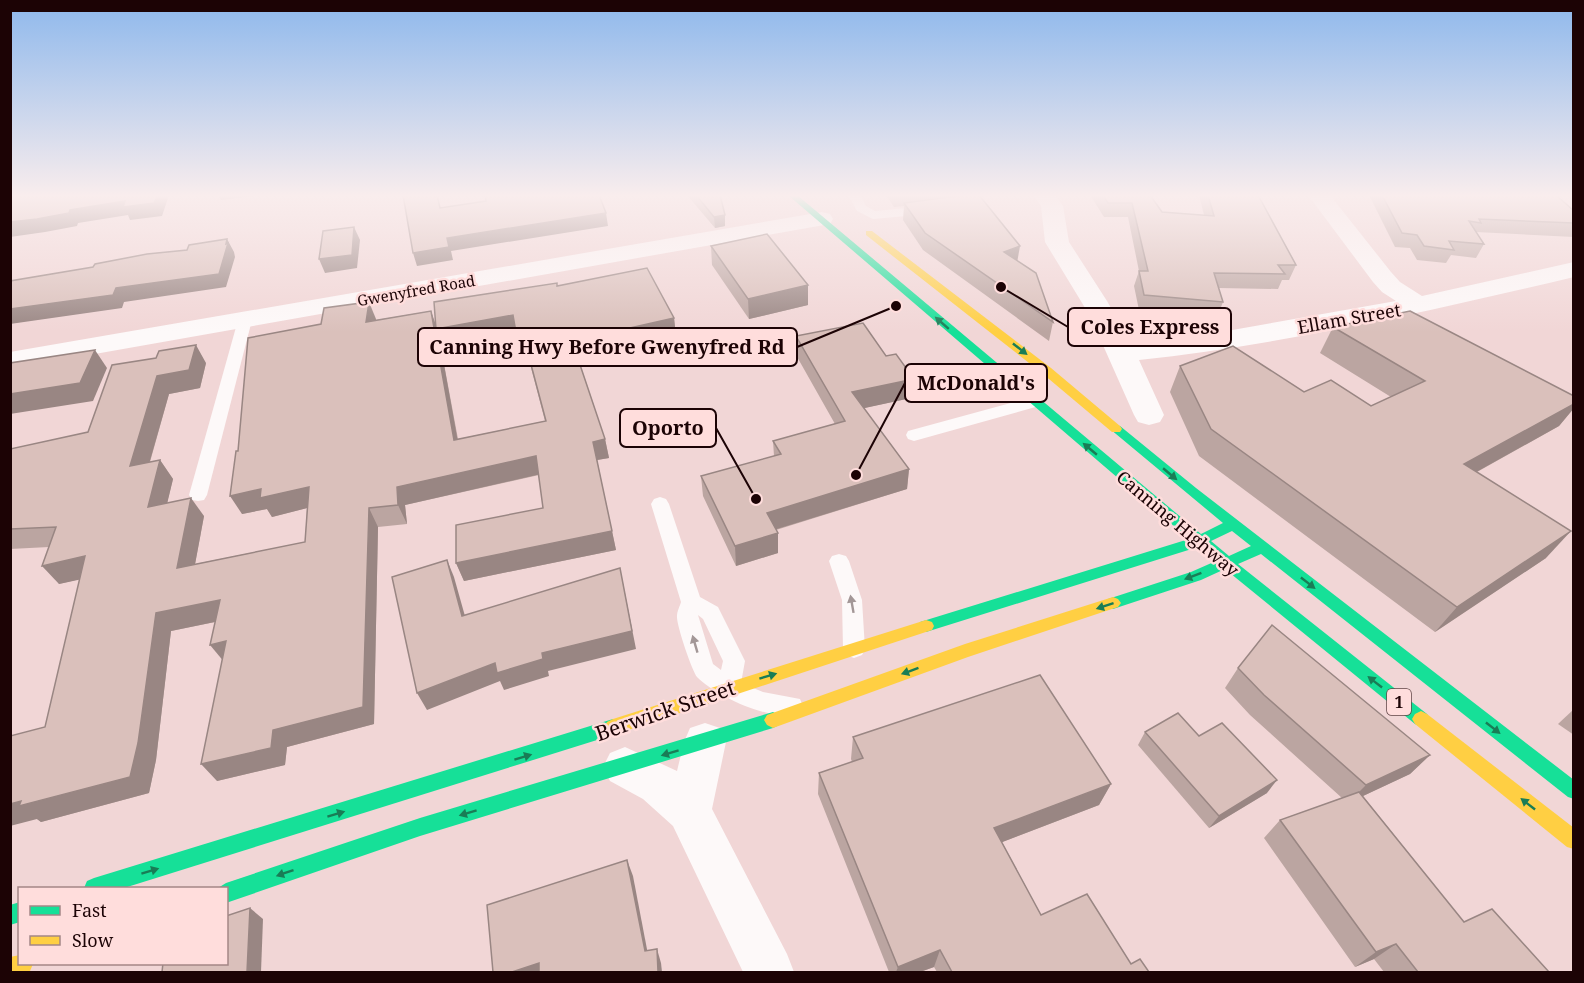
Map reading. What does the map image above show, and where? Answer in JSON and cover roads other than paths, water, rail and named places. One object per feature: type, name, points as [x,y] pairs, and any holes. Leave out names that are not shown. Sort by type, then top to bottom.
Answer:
[{"type":"main road","name":"Canning Highway","points":[[847,241],[1033,402],[1199,541],[1574,840]]},
{"type":"main road","name":"Canning Highway","points":[[879,241],[1047,371],[1262,547],[1574,791]]},
{"type":"main road","name":"Berwick Street","points":[[97,887],[558,746],[729,688],[1199,541],[1234,524]]},
{"type":"main road","points":[[228,892],[420,827],[625,767],[809,708],[965,651],[1196,576],[1262,547]]},
{"type":"street","name":"Gwenyfred Road","points":[[10,361],[697,241]]},
{"type":"street","points":[[1057,241],[1085,285],[1123,353],[1149,415]]},
{"type":"street","points":[[1354,241],[1391,287],[1419,305]]},
{"type":"street","name":"Ellam Street","points":[[1123,353],[1182,347],[1419,305],[1574,269]]},
{"type":"street","points":[[689,811],[705,742]]},
{"type":"street","points":[[625,767],[659,784],[689,811],[769,972]]},
{"type":"lane","points":[[198,495],[245,320]]},
{"type":"lane","points":[[914,435],[1033,402]]},
{"type":"lane","points":[[660,504],[691,602],[687,617],[704,670],[729,688],[760,702],[809,708]]},
{"type":"lane","points":[[839,561],[852,600],[854,649]]},
{"type":"lane","points":[[691,602],[711,613],[734,661],[729,688]]},
{"type":"place","name":"Coles Express","points":[[1001,287]]},
{"type":"place","name":"Canning Hwy Before Gwenyfred Rd","points":[[896,306]]},
{"type":"place","name":"McDonald's","points":[[856,475]]},
{"type":"place","name":"Oporto","points":[[756,499]]}]
